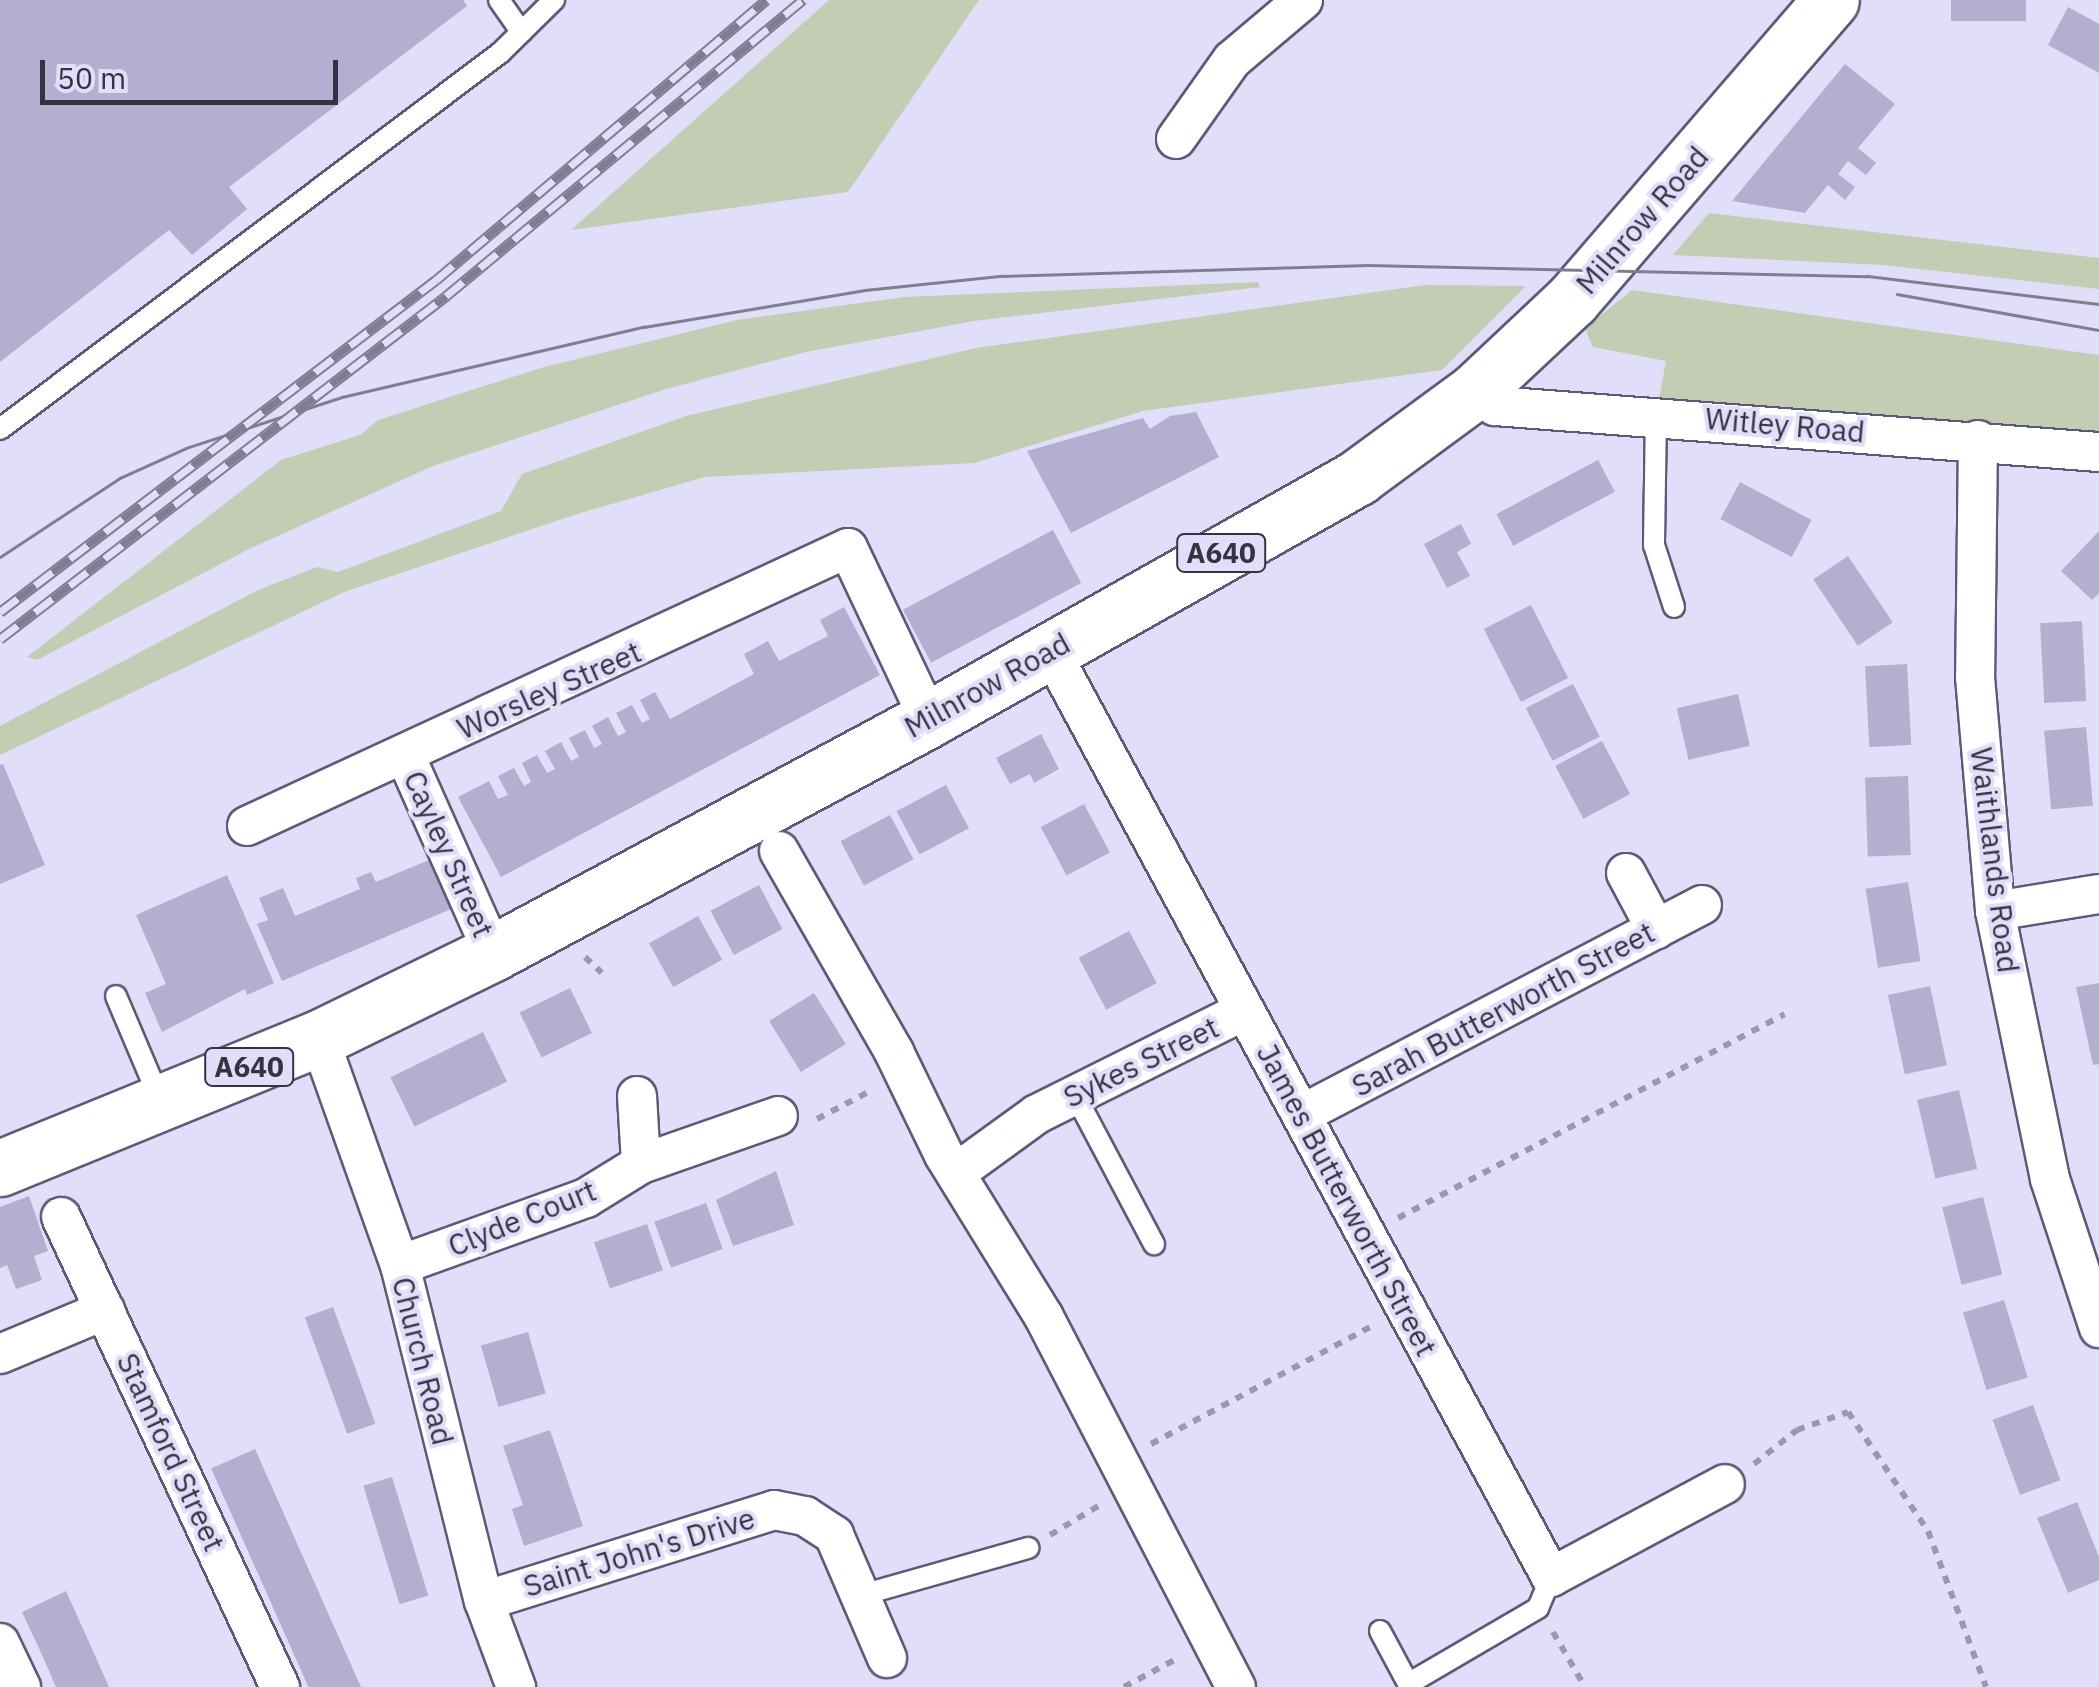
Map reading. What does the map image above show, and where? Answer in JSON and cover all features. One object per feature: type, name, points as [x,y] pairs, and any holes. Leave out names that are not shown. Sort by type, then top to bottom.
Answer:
[{"type":"main road","name":"Milnrow Road","points":[[0,1168],[319,1038],[493,953],[929,719],[1358,477],[1475,391],[1572,300],[1831,0]]},
{"type":"street","points":[[1176,138],[1232,60],[1302,0]]},
{"type":"street","name":"Witley Road","points":[[1475,391],[1495,406],[1656,415],[2099,452]]},
{"type":"street","name":"Waithlands Road","points":[[1978,440],[1975,678],[1995,910],[2050,1179],[2099,1328]]},
{"type":"street","name":"Worsley Street","points":[[247,826],[848,548],[929,719]]},
{"type":"street","name":"James Butterworth Street","points":[[1050,650],[1406,1308],[1545,1593]]},
{"type":"street","name":"Cayley Street","points":[[404,755],[493,953]]},
{"type":"street","points":[[779,850],[1126,1474],[1236,1687]]},
{"type":"street","points":[[1626,873],[1656,929]]},
{"type":"street","points":[[1995,910],[2099,894]]},
{"type":"street","name":"Sarah Butterworth Street","points":[[1304,1114],[1702,905]]},
{"type":"street","name":"Sykes Street","points":[[957,1172],[1036,1114],[1244,1010]]},
{"type":"street","name":"Church Road","points":[[319,1038],[400,1265],[484,1601],[516,1687]]},
{"type":"street","points":[[637,1096],[641,1164]]},
{"type":"street","name":"Clyde Court","points":[[400,1265],[586,1198],[641,1164],[778,1116]]},
{"type":"street","name":"Stamford Street","points":[[61,1216],[280,1687]]},
{"type":"street","points":[[0,1354],[106,1310]]},
{"type":"street","points":[[1545,1593],[1725,1484]]},
{"type":"street","name":"Saint John's Drive","points":[[484,1601],[774,1510],[804,1516],[834,1535],[887,1658]]},
{"type":"street","points":[[0,1643],[21,1687]]},
{"type":"lane","points":[[499,0],[521,32]]},
{"type":"lane","points":[[0,429],[521,32],[554,0]]},
{"type":"lane","points":[[1656,415],[1654,545],[1674,607]]},
{"type":"lane","points":[[116,996],[161,1104]]},
{"type":"lane","points":[[1075,1095],[1154,1244]]},
{"type":"lane","points":[[862,1595],[1028,1548]]},
{"type":"lane","points":[[1380,1631],[1409,1685],[1545,1593]]},
{"type":"path","points":[[1366,1235],[1785,1014]]},
{"type":"path","points":[[778,1116],[808,1123],[904,1072]]},
{"type":"path","points":[[1028,1548],[1126,1474],[1406,1308]]},
{"type":"path","points":[[1725,1484],[1797,1430],[1848,1412],[1928,1531],[1986,1687]]},
{"type":"path","points":[[1545,1593],[1585,1687]]},
{"type":"path","points":[[1124,1687],[1210,1640]]},
{"type":"green space","points":[[829,0],[979,0],[848,192],[571,230]]},
{"type":"green space","points":[[1709,213],[2099,258],[2099,289],[1883,265],[1673,255]]},
{"type":"green space","points":[[1258,282],[1260,287],[974,321],[806,352],[666,389],[433,466],[251,548],[37,660],[27,657],[281,460],[360,435],[378,420],[544,367],[737,320],[904,297]]},
{"type":"green space","points":[[1425,285],[1526,286],[1442,370],[1143,411],[974,463],[705,477],[577,514],[344,592],[0,755],[0,726],[258,590],[317,567],[338,572],[501,511],[522,474],[686,416],[976,348]]},
{"type":"green space","points":[[1632,290],[2099,355],[2099,433],[1659,399],[1666,361],[1593,347],[1585,328]]},
{"type":"building","points":[[0,0],[463,0],[467,6],[229,187],[247,209],[192,255],[169,230],[0,362]]},
{"type":"building","points":[[1951,0],[2026,0],[2026,21],[1951,21]]},
{"type":"building","points":[[2068,7],[2099,24],[2099,73],[2048,45]]},
{"type":"building","points":[[1845,64],[1895,104],[1858,148],[1876,163],[1866,175],[1848,161],[1838,174],[1855,187],[1845,200],[1828,185],[1805,213],[1732,201]]},
{"type":"building","points":[[1196,412],[1219,457],[1071,533],[1027,451],[1143,418],[1150,429],[1170,416]]},
{"type":"building","points":[[1598,460],[1615,492],[1513,546],[1496,514]]},
{"type":"building","points":[[1740,482],[1812,520],[1792,557],[1720,519]]},
{"type":"building","points":[[1461,524],[1471,544],[1457,552],[1470,576],[1447,588],[1424,544]]},
{"type":"building","points":[[1053,530],[1081,583],[931,663],[903,610]]},
{"type":"building","points":[[2099,531],[2099,593],[2092,600],[2061,571]]},
{"type":"building","points":[[1848,556],[1893,622],[1858,646],[1813,579]]},
{"type":"building","points":[[1531,605],[1568,678],[1521,702],[1484,629]]},
{"type":"building","points":[[844,607],[880,675],[501,877],[458,797],[489,781],[498,799],[508,795],[498,776],[514,768],[524,786],[531,782],[522,763],[537,755],[547,773],[555,769],[545,751],[561,742],[571,761],[579,757],[569,738],[585,730],[594,748],[602,744],[592,726],[608,717],[618,736],[626,732],[616,713],[632,705],[642,723],[650,719],[640,700],[655,692],[670,719],[754,674],[744,654],[768,641],[779,661],[828,636],[820,620]]},
{"type":"building","points":[[2082,621],[2086,701],[2044,703],[2040,623]]},
{"type":"building","points":[[1907,664],[1911,745],[1869,747],[1865,666]]},
{"type":"building","points":[[1573,684],[1600,737],[1553,761],[1526,708]]},
{"type":"building","points":[[1738,694],[1750,746],[1689,760],[1677,708]]},
{"type":"building","points":[[2086,727],[2093,806],[2051,809],[2044,731]]},
{"type":"building","points":[[1041,734],[1059,769],[1034,783],[1030,774],[1010,784],[996,758]]},
{"type":"building","points":[[1602,741],[1630,794],[1583,819],[1555,766]]},
{"type":"building","points":[[3,764],[45,865],[0,884],[0,765]]},
{"type":"building","points":[[1908,776],[1911,855],[1868,856],[1865,778]]},
{"type":"building","points":[[946,785],[969,828],[920,855],[897,811]]},
{"type":"building","points":[[1084,804],[1110,853],[1067,876],[1041,827]]},
{"type":"building","points":[[890,815],[913,859],[864,885],[841,841]]},
{"type":"building","points":[[429,860],[451,909],[282,981],[257,924],[268,920],[259,898],[283,888],[295,916],[360,889],[356,878],[371,872],[376,882]]},
{"type":"building","points":[[227,875],[274,983],[247,995],[245,989],[162,1032],[145,993],[166,984],[136,915]]},
{"type":"building","points":[[1908,882],[1921,961],[1878,968],[1866,889]]},
{"type":"building","points":[[759,885],[782,929],[734,955],[710,911]]},
{"type":"building","points":[[698,916],[722,960],[673,987],[649,943]]},
{"type":"building","points":[[1129,931],[1157,983],[1106,1010],[1079,958]]},
{"type":"building","points":[[2099,983],[2099,1064],[2093,1065],[2076,987]]},
{"type":"building","points":[[1930,986],[1947,1065],[1905,1074],[1888,995]]},
{"type":"building","points":[[570,988],[592,1033],[542,1057],[520,1013]]},
{"type":"building","points":[[814,993],[846,1044],[801,1072],[769,1021]]},
{"type":"building","points":[[483,1032],[507,1081],[415,1127],[390,1077]]},
{"type":"building","points":[[1959,1090],[1977,1169],[1935,1179],[1917,1100]]},
{"type":"building","points":[[776,1171],[794,1225],[733,1246],[716,1200]]},
{"type":"building","points":[[29,1196],[48,1251],[34,1256],[42,1280],[16,1289],[7,1265],[0,1268],[0,1207]]},
{"type":"building","points":[[1983,1197],[2002,1275],[1962,1285],[1942,1207]]},
{"type":"building","points":[[706,1203],[723,1249],[671,1268],[654,1222]]},
{"type":"building","points":[[647,1224],[663,1270],[610,1289],[594,1242]]},
{"type":"building","points":[[2004,1300],[2028,1377],[1987,1390],[1963,1313]]},
{"type":"building","points":[[333,1307],[375,1424],[347,1434],[305,1317]]},
{"type":"building","points":[[528,1332],[546,1394],[499,1407],[481,1346]]},
{"type":"building","points":[[2033,1405],[2060,1480],[2020,1495],[1993,1420]]},
{"type":"building","points":[[550,1430],[583,1526],[524,1546],[512,1509],[523,1505],[503,1446]]},
{"type":"building","points":[[255,1449],[361,1687],[308,1687],[211,1469]]},
{"type":"building","points":[[392,1477],[428,1596],[400,1604],[363,1486]]},
{"type":"building","points":[[2077,1502],[2099,1557],[2099,1580],[2068,1593],[2037,1518]]},
{"type":"building","points":[[66,1591],[109,1687],[56,1687],[22,1612]]},
{"type":"tram line","points":[[0,557],[120,478],[186,448],[342,397],[644,327],[865,290],[1001,276],[1368,265],[1867,276],[2099,304]]},
{"type":"tram line","points":[[1897,294],[2099,330]]},
{"type":"railway","points":[[0,612],[436,280],[766,0]]},
{"type":"railway","points":[[0,639],[446,296],[803,0]]}]
